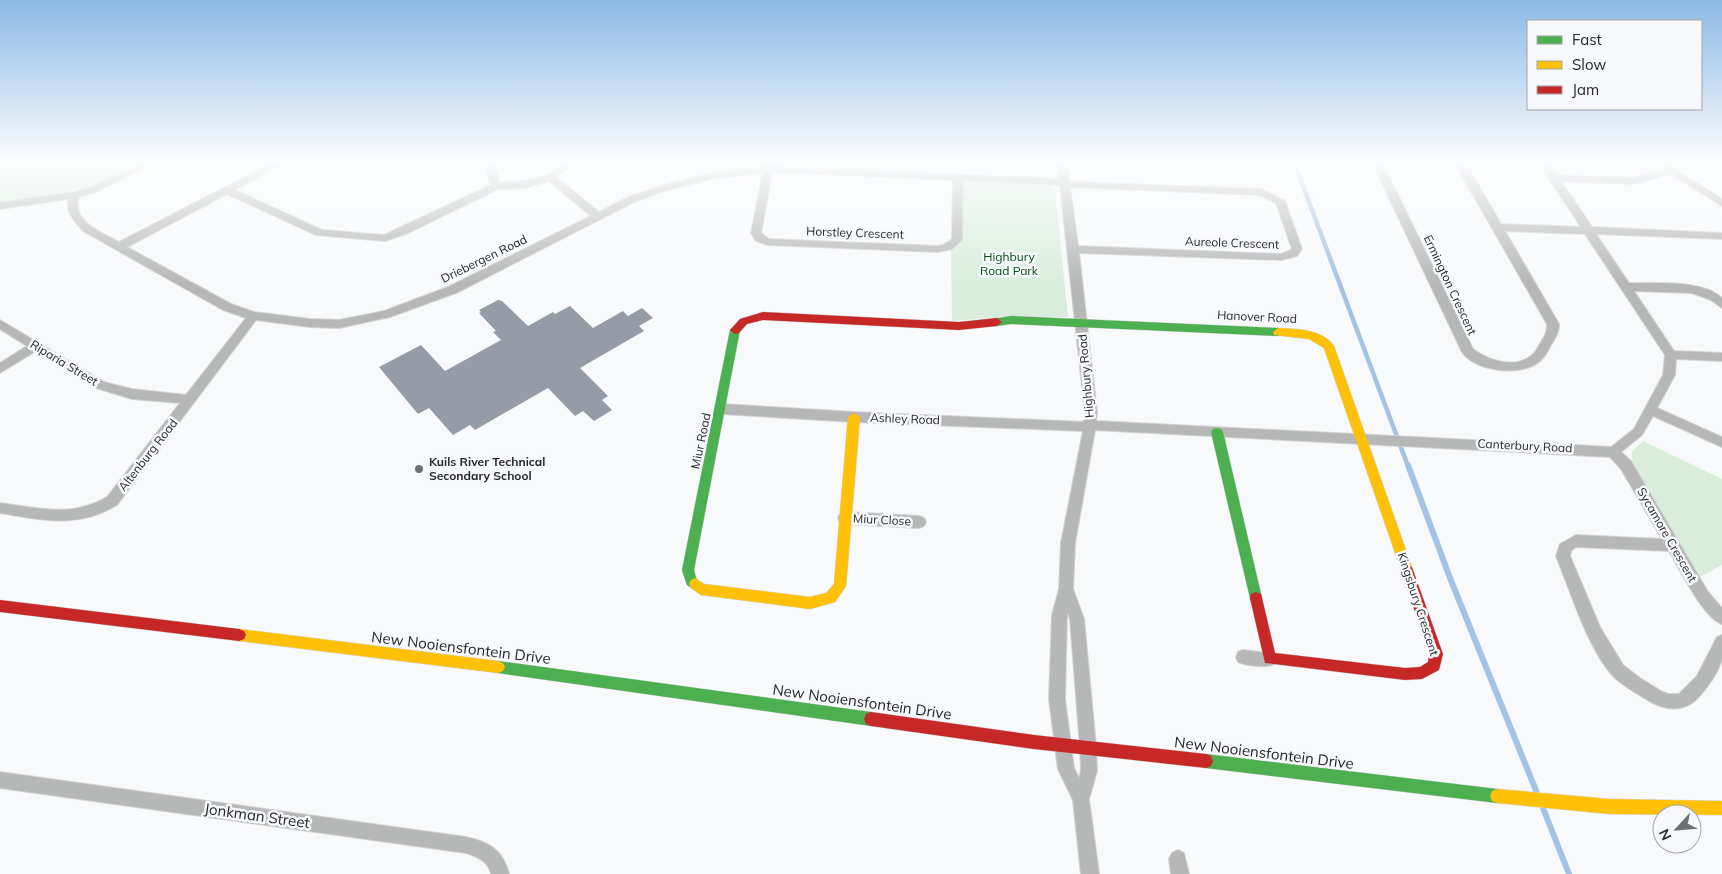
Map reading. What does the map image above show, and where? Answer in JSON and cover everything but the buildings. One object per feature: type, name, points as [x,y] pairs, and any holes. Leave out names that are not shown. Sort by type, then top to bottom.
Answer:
[{"type":"street","points":[[0,206],[22,203]]},
{"type":"street","name":"Driebergen Road","points":[[72,203],[76,217],[87,229],[227,306],[253,316],[310,323],[339,324],[386,314],[452,290],[624,203]]},
{"type":"street","points":[[120,246],[202,203]]},
{"type":"street","points":[[254,203],[313,230],[334,236],[371,239],[393,236],[461,203]]},
{"type":"street","points":[[582,203],[598,216]]},
{"type":"street","name":"Horstley Crescent","points":[[762,203],[756,233],[760,239],[766,242],[938,249],[948,247],[957,240],[958,203]]},
{"type":"street","name":"Highbury Road","points":[[1067,203],[1090,394],[1090,425],[1068,543],[1066,588],[1060,615],[1057,698],[1066,769],[1080,799]]},
{"type":"street","name":"Aureole Crescent","points":[[1073,249],[1281,257],[1293,254],[1297,249],[1281,203]]},
{"type":"street","name":"Ermington Crescent","points":[[1397,203],[1465,348],[1472,356],[1484,363],[1516,365],[1530,362],[1539,356],[1552,334],[1553,324],[1484,203]]},
{"type":"street","points":[[1570,203],[1671,355],[1669,375],[1638,432],[1613,452]]},
{"type":"street","points":[[1498,226],[1722,236]]},
{"type":"street","points":[[1627,287],[1700,290],[1713,295],[1722,304]]},
{"type":"street","name":"Altenburg Road","points":[[0,508],[74,517],[84,516],[104,507],[112,501],[253,316]]},
{"type":"street","name":"Miur Road","points":[[854,417],[840,586],[830,598],[810,603],[702,589],[691,582],[688,570],[736,327],[740,322],[751,317],[959,326],[1012,320],[1081,323]]},
{"type":"street","name":"Hanover Road","points":[[1081,323],[1304,333],[1315,336],[1328,346],[1362,439]]},
{"type":"street","name":"Riparia Street","points":[[0,324],[100,385],[132,394],[190,400]]},
{"type":"street","points":[[0,369],[36,346]]},
{"type":"street","points":[[1671,355],[1722,357]]},
{"type":"street","name":"Ashley Road","points":[[721,409],[854,417],[1090,425]]},
{"type":"street","points":[[1650,410],[1722,442]]},
{"type":"street","name":"Canterbury Road","points":[[1090,425],[1613,452]]},
{"type":"street","points":[[1218,432],[1270,659]]},
{"type":"street","name":"Kingsbury Crescent","points":[[1243,657],[1416,675],[1424,674],[1435,666],[1436,654],[1362,439]]},
{"type":"street","name":"Sycamore Crescent","points":[[1613,452],[1626,465],[1703,596],[1722,618]]},
{"type":"street","name":"Miur Close","points":[[846,518],[918,522]]},
{"type":"street","points":[[1673,545],[1576,541],[1568,543],[1563,548],[1563,556],[1602,646],[1618,669],[1629,680],[1663,700],[1677,702],[1692,693],[1706,674],[1722,642]]},
{"type":"street","name":"Highbury Road","points":[[1066,588],[1077,619],[1088,747],[1089,771],[1080,799]]},
{"type":"street","name":"New Nooiensfontein Drive","points":[[0,606],[496,667],[1029,742],[1088,747],[1524,800],[1679,810],[1722,808]]},
{"type":"street","name":"Jonkman Street","points":[[0,780],[466,844],[485,849],[494,858],[500,874]]},
{"type":"street","points":[[1080,799],[1090,874]]},
{"type":"green space","name":"Highbury Road Park","points":[[962,203],[1056,203],[1068,317],[1002,317],[952,321],[951,250],[958,246],[961,240]]},
{"type":"green space","points":[[1643,441],[1722,479],[1722,565],[1698,578],[1632,460],[1632,452]]},
{"type":"waterway","points":[[1309,203],[1408,466]]},
{"type":"waterway","points":[[1408,465],[1450,578],[1537,793]]},
{"type":"waterway","points":[[1543,808],[1569,874]]},
{"type":"traffic: fast","points":[[997,322],[1011,320],[1278,332]]},
{"type":"traffic: fast","points":[[695,584],[691,581],[688,570],[735,330]]},
{"type":"traffic: fast","points":[[1217,432],[1256,598]]},
{"type":"traffic: fast","points":[[498,667],[871,719]]},
{"type":"traffic: fast","points":[[1206,761],[1497,796]]},
{"type":"traffic: slow","points":[[1278,332],[1312,336],[1324,341],[1329,346],[1407,570]]},
{"type":"traffic: slow","points":[[695,584],[701,589],[810,603],[830,598],[840,586],[854,417]]},
{"type":"traffic: slow","points":[[239,635],[498,667]]},
{"type":"traffic: slow","points":[[1497,796],[1609,806],[1666,809],[1722,808]]},
{"type":"traffic: jam","points":[[735,330],[743,321],[763,316],[959,326],[997,322]]},
{"type":"traffic: jam","points":[[1256,598],[1270,659],[1405,674],[1422,673],[1434,666],[1436,654],[1407,570]]},
{"type":"traffic: jam","points":[[0,606],[239,635]]},
{"type":"traffic: jam","points":[[871,719],[1034,742],[1206,761]]},
{"type":"place","name":"Kuils River Technical Secondary School","points":[[419,469]]}]
